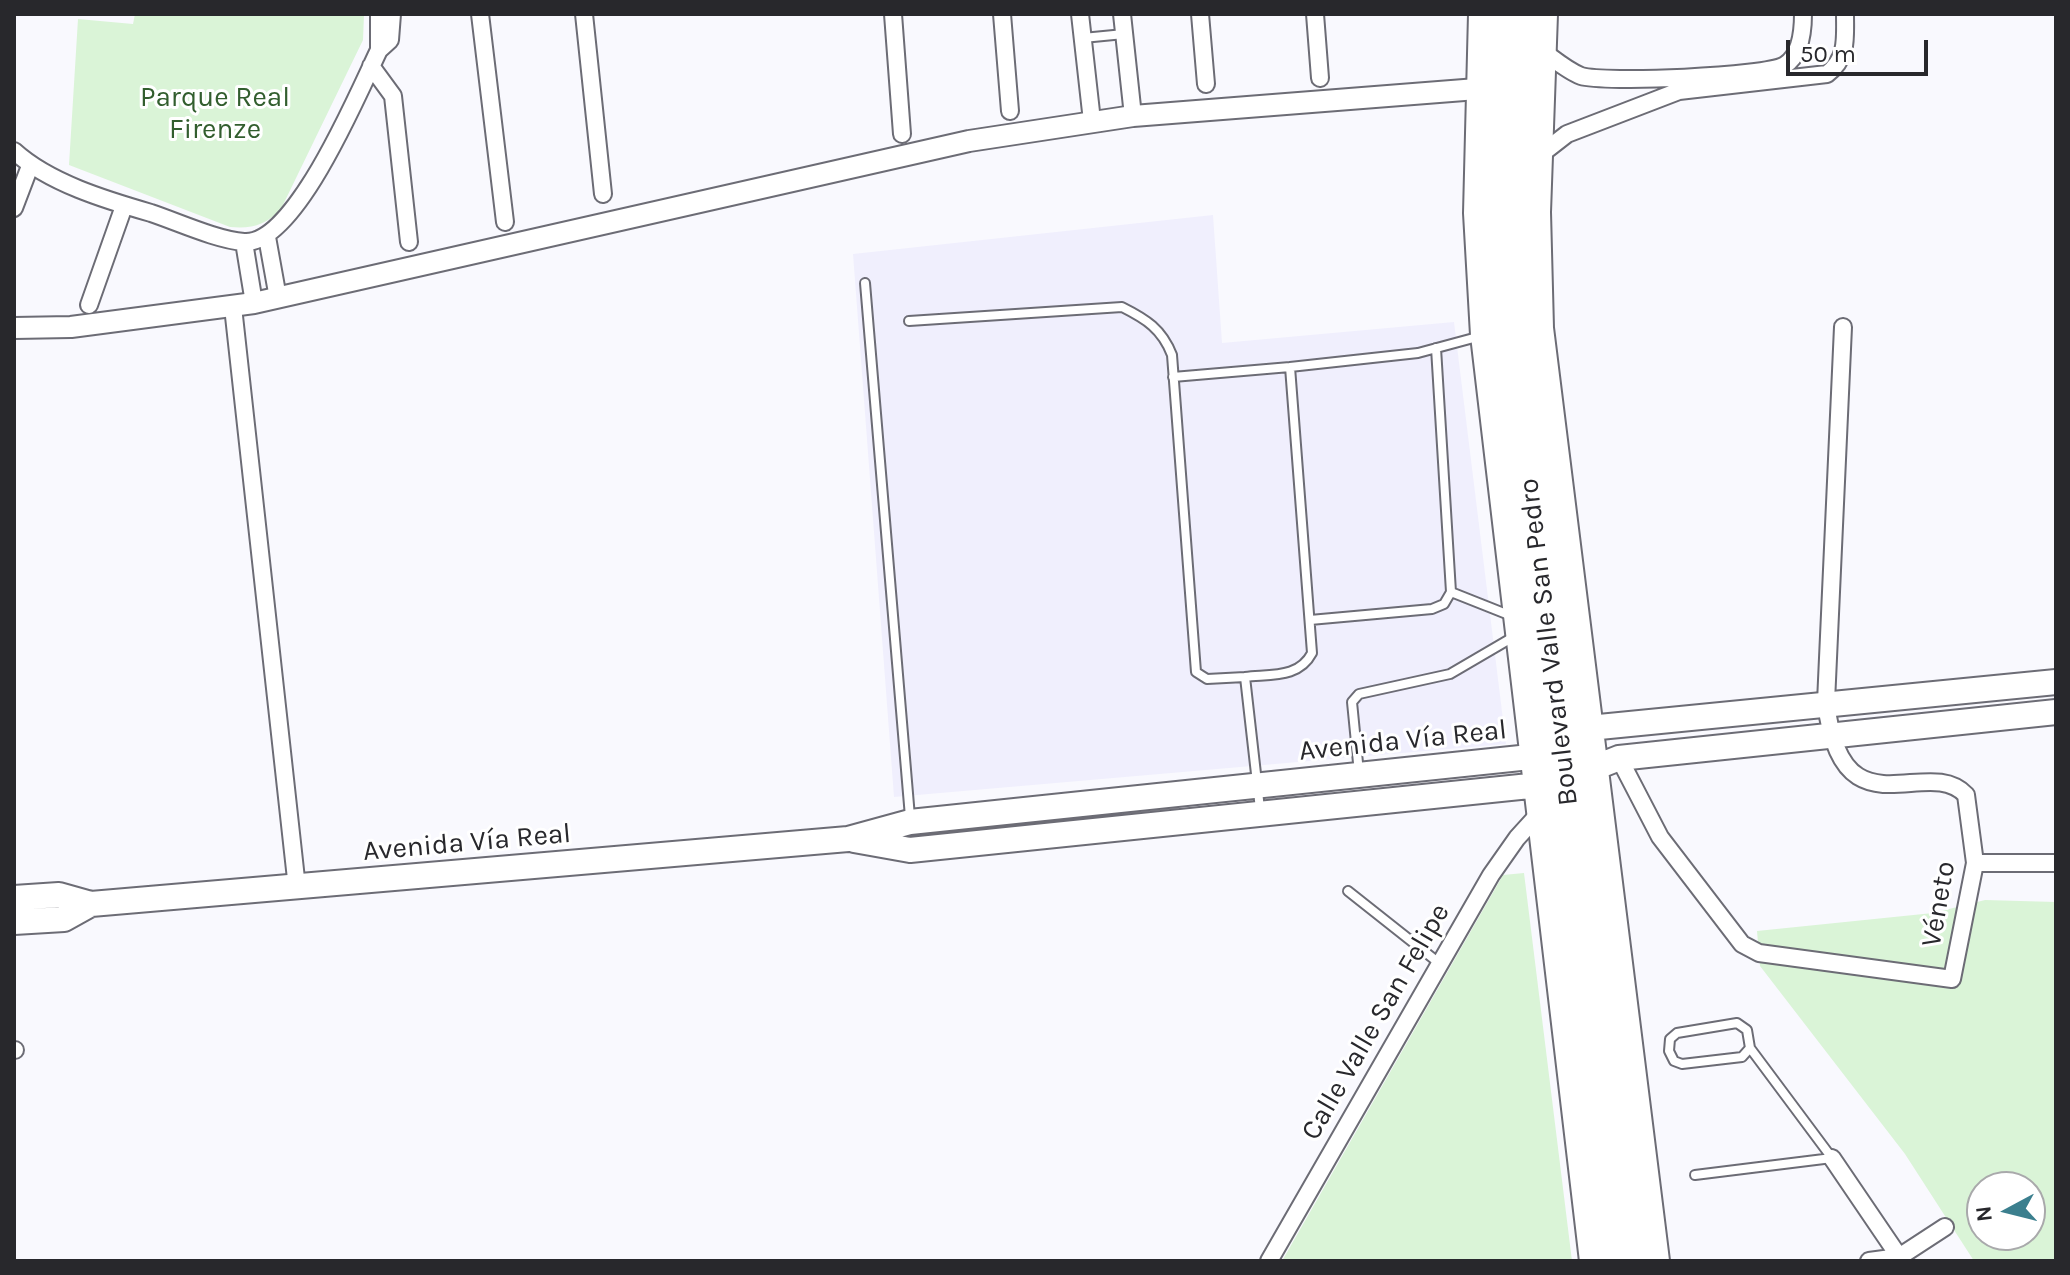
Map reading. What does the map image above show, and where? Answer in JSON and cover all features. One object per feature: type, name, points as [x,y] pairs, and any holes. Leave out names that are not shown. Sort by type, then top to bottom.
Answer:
[{"type":"main road","name":"Boulevard Valle San Pedro","points":[[1481,14],[1476,213],[1483,335],[1515,627],[1560,744]]},
{"type":"main road","name":"Boulevard Valle San Pedro","points":[[1501,14],[1497,213],[1504,333],[1607,1114],[1615,1261]]},
{"type":"main road","name":"Boulevard Valle San Pedro","points":[[1524,14],[1520,150],[1524,330],[1560,744],[1607,1114],[1657,1261]]},
{"type":"main road","name":"Boulevard Valle San Pedro","points":[[1545,14],[1540,155],[1541,328],[1560,744]]},
{"type":"main road","name":"Avenida Vía Real","points":[[91,904],[848,839],[910,822],[1359,776],[1826,702],[2056,682]]},
{"type":"main road","name":"Avenida Vía Real","points":[[848,839],[910,850],[1261,814],[1565,778],[1619,758],[2056,712]]},
{"type":"main road","name":"Boulevard Valle San Pedro","points":[[1565,778],[1537,816],[1607,1114],[1634,1261]]},
{"type":"main road","points":[[14,898],[59,895],[91,904]]},
{"type":"main road","points":[[14,922],[64,919],[91,904]]},
{"type":"main road","name":"Boulevard Valle San Pedro","points":[[1592,1261],[1607,1114]]},
{"type":"street","points":[[379,14],[379,50]]},
{"type":"street","points":[[14,151],[30,166],[124,206],[244,242],[267,237],[290,215],[329,150],[379,50],[390,40],[392,14]]},
{"type":"street","points":[[480,14],[505,222]]},
{"type":"street","points":[[584,14],[603,194]]},
{"type":"street","points":[[893,14],[902,134]]},
{"type":"street","points":[[1002,14],[1010,111]]},
{"type":"street","points":[[1080,14],[1092,121]]},
{"type":"street","points":[[1122,14],[1133,116]]},
{"type":"street","points":[[1200,14],[1206,84]]},
{"type":"street","points":[[1315,14],[1320,78]]},
{"type":"street","points":[[1544,52],[1582,76],[1620,79],[1755,72],[1785,65],[1797,52],[1803,14]]},
{"type":"street","points":[[1540,155],[1567,134],[1679,91],[1827,74],[1839,65],[1845,50],[1845,14]]},
{"type":"street","points":[[371,66],[393,96],[409,242]]},
{"type":"street","points":[[14,328],[71,327],[254,303],[969,141],[1133,116],[1477,89]]},
{"type":"street","points":[[14,208],[30,166]]},
{"type":"street","points":[[89,305],[124,206]]},
{"type":"street","points":[[267,237],[278,298]]},
{"type":"street","points":[[244,242],[254,303]]},
{"type":"street","points":[[233,307],[297,888]]},
{"type":"street","name":"Véneto","points":[[1619,758],[1660,837],[1742,944],[1759,953],[1952,979],[1975,863],[1966,795],[1958,787],[1947,784],[1886,786],[1859,777],[1845,763],[1830,735],[1826,702],[1843,327]]},
{"type":"street","name":"Calle Valle San Felipe","points":[[1269,1261],[1491,875],[1537,816]]},
{"type":"street","points":[[1975,863],[2056,863]]},
{"type":"street","points":[[1832,1158],[1900,1259]]},
{"type":"street","points":[[1869,1261],[1900,1259],[1945,1227]]},
{"type":"lane","points":[[1083,39],[1124,34]]},
{"type":"lane","points":[[865,283],[910,850]]},
{"type":"lane","points":[[909,321],[1122,307],[1144,318],[1165,335],[1173,377],[1196,672],[1207,679],[1292,672],[1304,667],[1312,653],[1290,367]]},
{"type":"lane","points":[[1173,377],[1290,367],[1436,348],[1483,335]]},
{"type":"lane","points":[[1310,620],[1432,609],[1444,604],[1451,592],[1436,348]]},
{"type":"lane","points":[[1359,776],[1352,702],[1359,694],[1450,674],[1515,627],[1451,592]]},
{"type":"lane","points":[[1245,677],[1261,814]]},
{"type":"lane","points":[[1348,891],[1439,963]]},
{"type":"lane","points":[[1695,1175],[1832,1158],[1750,1048],[1747,1030],[1737,1023],[1677,1033],[1670,1039],[1669,1051],[1674,1061],[1682,1064],[1742,1057],[1750,1048]]},
{"type":"shaded area","points":[[1213,215],[1222,343],[1454,322],[1506,744],[894,797],[853,254]]},
{"type":"green space","name":"Parque Real Firenze","points":[[135,14],[364,15],[363,40],[281,209],[270,219],[252,226],[230,227],[69,165],[78,19],[133,24]]},
{"type":"green space","points":[[1524,873],[1572,1261],[1282,1261],[1503,875]]},
{"type":"green space","points":[[1985,900],[2056,902],[2056,1261],[1974,1261],[1968,1251],[2046,1251],[2046,1171],[1966,1171],[1966,1249],[1905,1154],[1760,966],[1757,931],[1933,913]]}]
